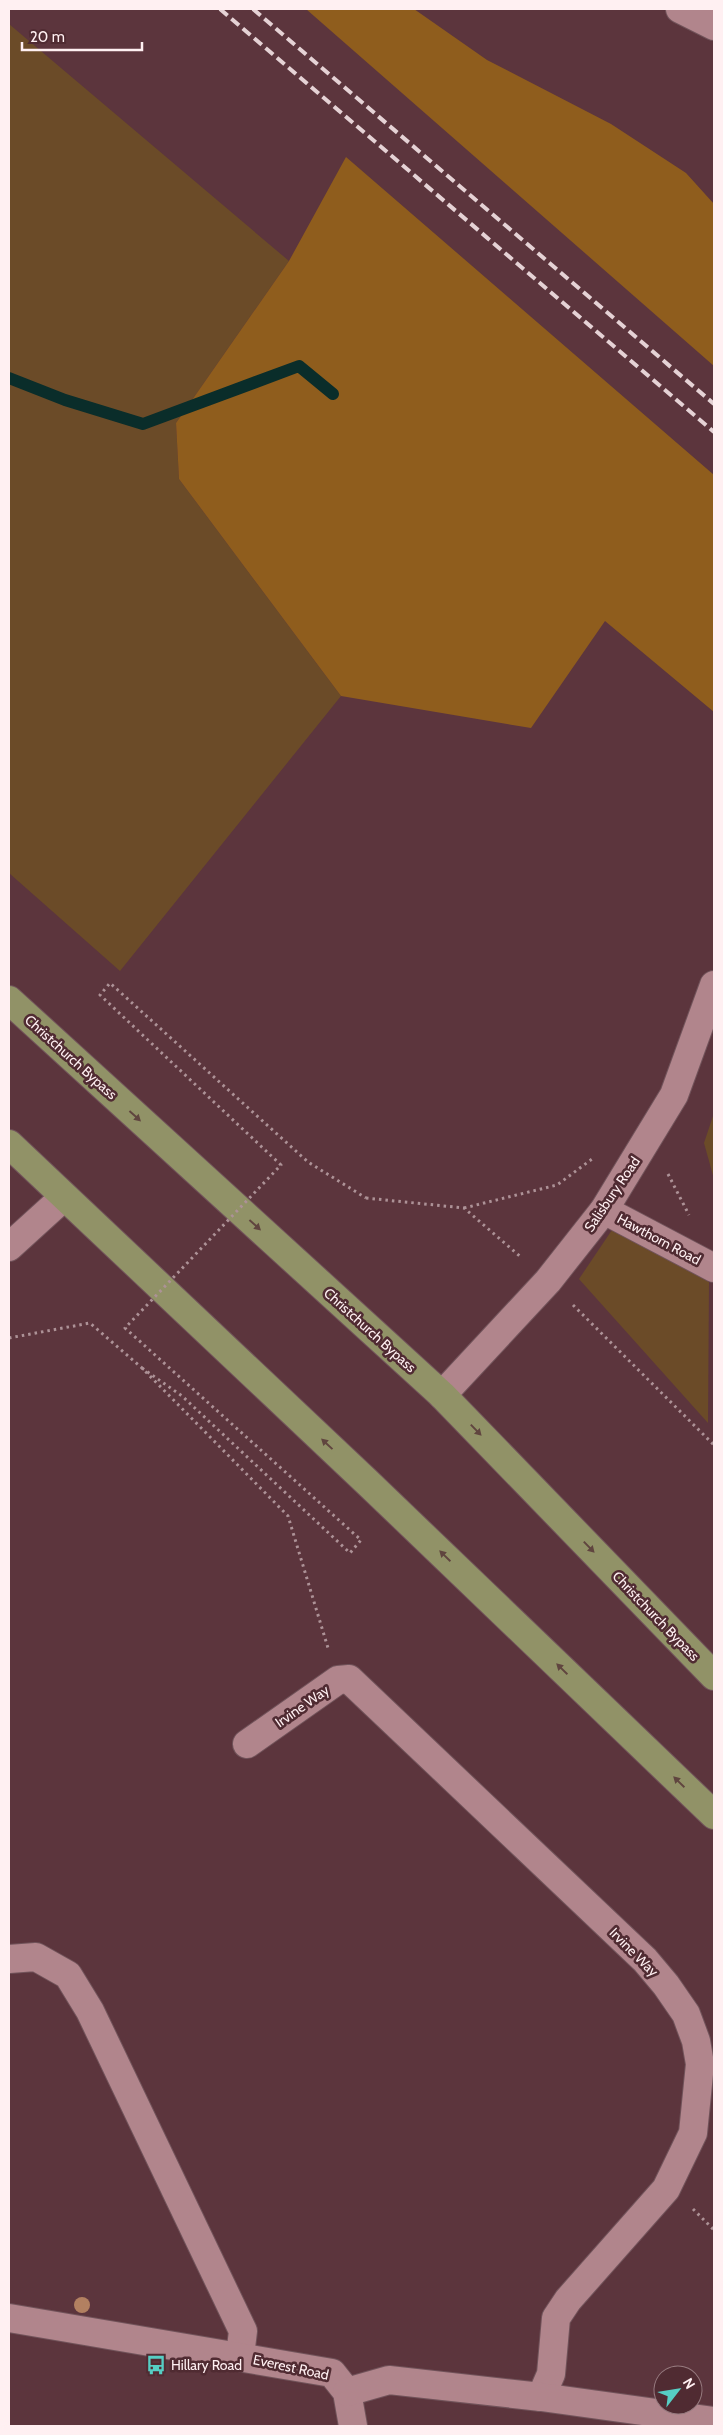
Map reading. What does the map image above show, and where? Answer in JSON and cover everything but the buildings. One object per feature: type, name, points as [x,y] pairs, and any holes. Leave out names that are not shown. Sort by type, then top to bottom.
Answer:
[{"type":"main road","name":"Christchurch Bypass","points":[[9,1000],[442,1396],[714,1676]]},
{"type":"main road","points":[[9,1144],[374,1488],[714,1815]]},
{"type":"street","points":[[680,9],[714,26]]},
{"type":"street","name":"Salisbury Road","points":[[442,1396],[548,1281],[604,1210],[674,1095],[714,985]]},
{"type":"street","points":[[9,1247],[64,1197]]},
{"type":"street","name":"Hawthorn Road","points":[[604,1210],[714,1268]]},
{"type":"street","name":"Irvine Way","points":[[247,1744],[338,1680],[349,1679],[645,1960],[666,1985],[686,2014],[696,2041],[700,2064],[693,2133],[685,2154],[666,2189],[568,2300],[556,2318],[551,2374],[541,2397]]},
{"type":"street","points":[[9,1959],[36,1957],[68,1975],[90,2011],[243,2331],[240,2356]]},
{"type":"street","name":"Everest Road","points":[[9,2318],[332,2373],[347,2392]]},
{"type":"street","points":[[353,2426],[347,2392],[390,2380],[541,2397],[714,2421]]},
{"type":"path","points":[[142,1368],[182,1396],[350,1553],[361,1540],[125,1328],[281,1165],[100,995],[110,983],[308,1162],[366,1198]]},
{"type":"path","points":[[464,1208],[557,1185],[595,1157]]},
{"type":"path","points":[[667,1172],[693,1222]]},
{"type":"path","points":[[9,1338],[90,1323],[142,1368],[288,1516],[338,1680]]},
{"type":"shaded area","points":[[306,9],[414,9],[487,60],[611,124],[686,173],[714,204],[714,366]]},
{"type":"shaded area","points":[[9,24],[289,261],[176,423],[179,479],[341,696],[120,971],[9,873]]},
{"type":"shaded area","points":[[346,157],[714,475],[714,712],[605,621],[531,728],[341,696],[179,479],[176,423],[289,261]]},
{"type":"shaded area","points":[[714,1113],[714,1179],[704,1143]]},
{"type":"shaded area","points":[[614,1227],[709,1282],[708,1423],[579,1279]]},
{"type":"waterway","points":[[9,378],[65,400],[143,424],[299,366],[333,394]]},
{"type":"railway","points":[[220,9],[714,432]]},
{"type":"railway","points":[[253,9],[714,404]]},
{"type":"place","name":"Hillary Road","points":[[156,2365]]}]
